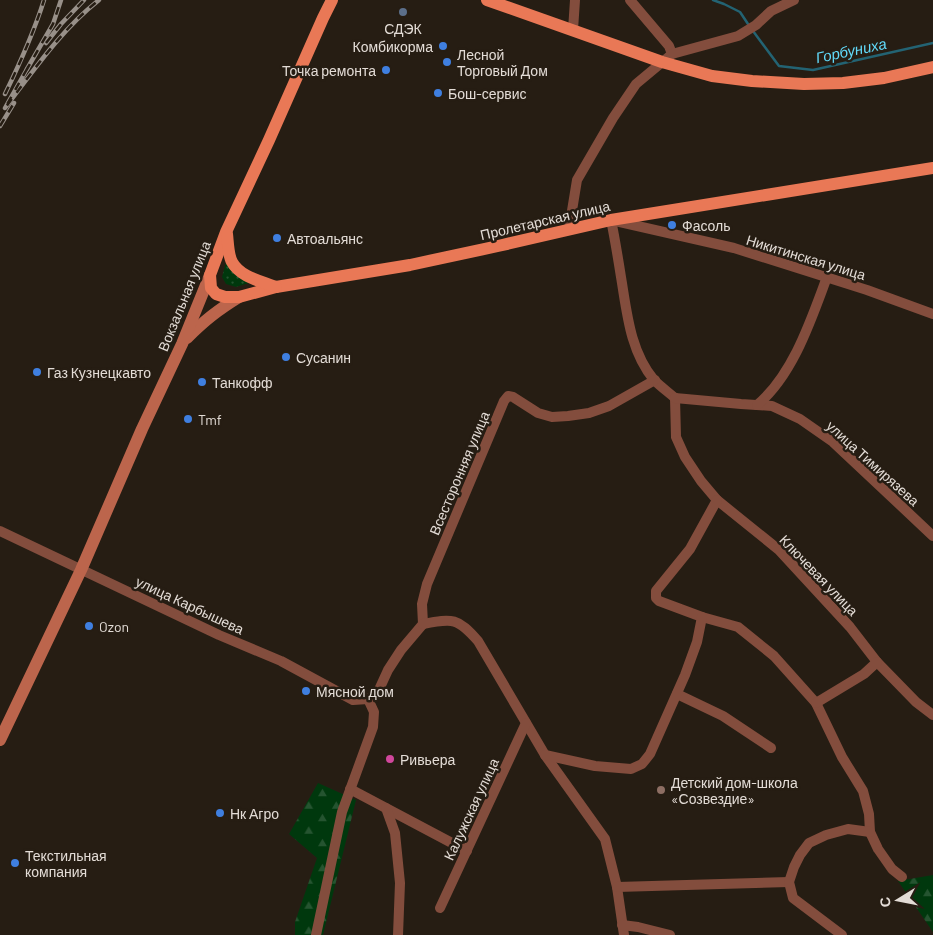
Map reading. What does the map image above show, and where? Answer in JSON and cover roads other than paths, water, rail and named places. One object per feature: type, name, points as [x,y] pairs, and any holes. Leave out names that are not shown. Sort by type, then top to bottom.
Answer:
[{"type":"main road","name":"Вокзальная улица","points":[[0,740],[81,570],[142,429],[182,344],[226,232],[332,0]]},
{"type":"main road","points":[[487,0],[573,30],[667,58],[712,76],[752,81],[804,84],[843,83],[884,78],[933,67]]},
{"type":"main road","name":"Пролетарская улица","points":[[182,344],[203,322],[239,297],[276,287],[410,265],[611,220],[933,168]]},
{"type":"main road","points":[[226,232],[231,261],[238,269],[247,276],[276,287]]},
{"type":"main road","points":[[210,275],[211,288],[216,294],[225,297],[239,297]]},
{"type":"street","points":[[573,30],[575,0]]},
{"type":"street","points":[[630,0],[669,46],[667,58]]},
{"type":"street","points":[[569,229],[578,180],[613,118],[636,84],[667,58],[738,36],[756,25],[771,11],[794,0]]},
{"type":"street","points":[[611,220],[631,331],[638,352],[655,380],[675,398]]},
{"type":"street","name":"Никитинская улица","points":[[611,220],[734,248],[867,290],[933,314]]},
{"type":"street","points":[[757,405],[767,397],[786,371],[809,324],[826,277]]},
{"type":"street","name":"Всесторонняя улица","points":[[423,624],[422,604],[427,584],[504,401],[508,396],[513,396],[538,413],[552,417],[568,416],[589,413],[609,406],[655,380]]},
{"type":"street","name":"улица Тимирязева","points":[[675,398],[772,406],[800,419],[833,442],[933,536]]},
{"type":"street","name":"Ключевая улица","points":[[675,398],[676,437],[685,457],[701,481],[717,500],[779,550],[850,627],[877,662],[916,702],[933,715]]},
{"type":"street","points":[[717,500],[690,549],[656,591],[656,598],[659,601],[702,617],[738,627],[774,656],[816,703],[842,757],[863,792],[869,814],[870,832],[878,849],[892,868],[902,877]]},
{"type":"street","name":"улица Карбышева","points":[[0,531],[219,635],[281,661],[353,700],[368,699]]},
{"type":"street","points":[[545,754],[595,766],[631,769],[642,764],[650,754],[677,694],[698,642],[702,617]]},
{"type":"street","points":[[316,935],[342,812],[373,727],[374,712],[368,699],[377,694],[388,670],[401,650],[423,624],[446,620],[458,622],[469,630],[478,641],[545,754],[605,839],[617,887],[623,930],[638,927],[670,935]]},
{"type":"street","points":[[816,703],[864,674],[877,662]]},
{"type":"street","points":[[677,694],[723,716],[771,748]]},
{"type":"street","name":"Калужская улица","points":[[440,908],[526,723]]},
{"type":"street","points":[[350,789],[467,851]]},
{"type":"street","points":[[386,808],[395,833],[400,883],[398,935]]},
{"type":"street","points":[[842,935],[793,898],[789,882],[800,855],[809,843],[826,835],[848,829],[870,832]]},
{"type":"street","points":[[617,887],[789,882]]},
{"type":"waterway","name":"Горбуниха","points":[[713,0],[740,12],[750,27]]},
{"type":"waterway","name":"Горбуниха","points":[[753,31],[779,66],[813,70],[933,43]]},
{"type":"railway","points":[[5,94],[36,24],[44,0]]},
{"type":"railway","points":[[28,67],[27,69],[53,24],[61,0]]},
{"type":"railway","points":[[46,43],[84,0]]},
{"type":"railway","points":[[27,69],[5,108],[60,37],[99,0]]},
{"type":"railway","points":[[0,126],[14,103]]},
{"type":"place","name":"СДЭК","points":[[403,12]]},
{"type":"place","name":"Комбикорма","points":[[443,46]]},
{"type":"place","name":"Лесной Торговый Дом","points":[[447,62]]},
{"type":"place","name":"Точка ремонта","points":[[386,70]]},
{"type":"place","name":"Бош-сервис","points":[[438,93]]},
{"type":"place","name":"Фасоль","points":[[672,225]]},
{"type":"place","name":"Автоальянс","points":[[277,238]]},
{"type":"place","name":"Сусанин","points":[[286,357]]},
{"type":"place","name":"Газ Кузнецкавто","points":[[37,372]]},
{"type":"place","name":"Танкофф","points":[[202,382]]},
{"type":"place","name":"Tmf","points":[[188,419]]},
{"type":"place","name":"Ozon","points":[[89,626]]},
{"type":"place","name":"Мясной дом","points":[[306,691]]},
{"type":"place","name":"Ривьера","points":[[390,759]]},
{"type":"place","name":"Детский дом-школа «Созвездие»","points":[[661,790]]},
{"type":"place","name":"Нк Агро","points":[[220,813]]},
{"type":"place","name":"Текстильная компания","points":[[15,863]]}]
